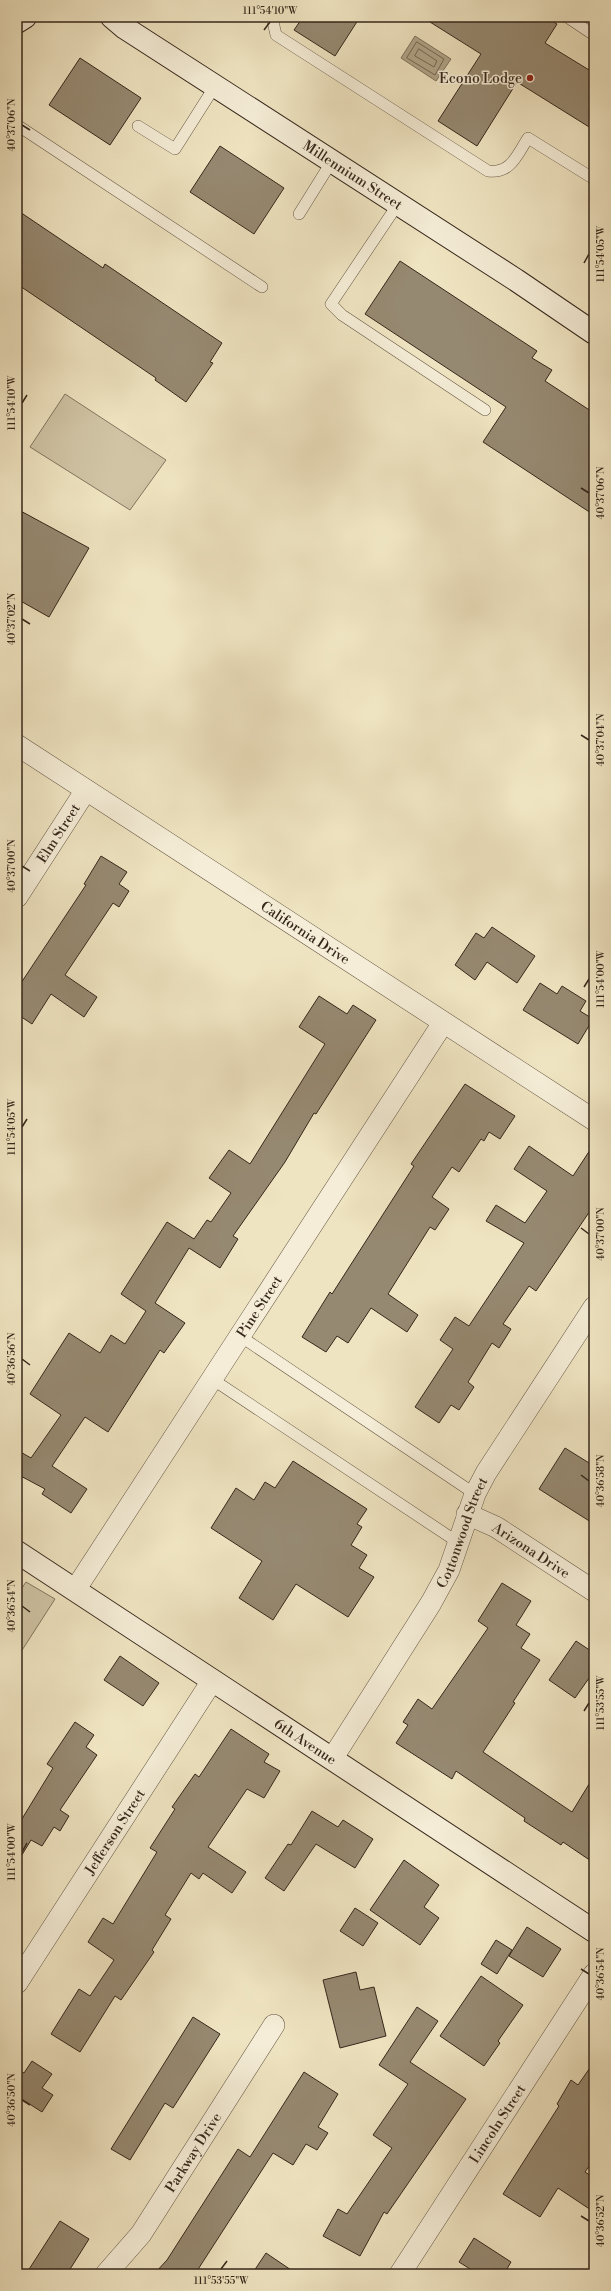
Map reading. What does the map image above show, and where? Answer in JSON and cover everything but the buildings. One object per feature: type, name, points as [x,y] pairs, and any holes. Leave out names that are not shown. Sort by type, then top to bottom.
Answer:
[{"type":"street","points":[[17,22],[25,17]]},
{"type":"street","name":"Millennium Street","points":[[112,17],[125,28],[332,161],[594,333]]},
{"type":"street","name":"California Drive","points":[[17,745],[594,1120]]},
{"type":"street","name":"Elm Street","points":[[17,897],[86,790]]},
{"type":"street","name":"Pine Street","points":[[75,1590],[443,1023]]},
{"type":"street","name":"Cottonwood Street","points":[[332,1759],[432,1603],[448,1570],[475,1494],[594,1307]]},
{"type":"street","name":"Arizona Drive","points":[[467,1514],[496,1527],[594,1591]]},
{"type":"street","name":"6th Avenue","points":[[17,1552],[594,1931]]},
{"type":"street","name":"Jefferson Street","points":[[17,1983],[212,1681]]},
{"type":"street","name":"Lincoln Street","points":[[400,2274],[594,1974]]},
{"type":"street","name":"Parkway Drive","points":[[106,2274],[141,2234],[274,2025]]},
{"type":"lane","points":[[272,17],[276,34],[488,171],[498,172],[507,168],[528,138],[594,179]]},
{"type":"lane","points":[[567,17],[594,35]]},
{"type":"lane","points":[[138,126],[175,149],[215,86]]},
{"type":"lane","points":[[17,125],[262,287]]},
{"type":"lane","points":[[298,214],[332,161]]},
{"type":"lane","points":[[398,204],[331,304],[342,315],[485,410]]},
{"type":"lane","points":[[240,1336],[475,1494]]},
{"type":"lane","points":[[212,1379],[459,1542]]},
{"type":"shaded area","points":[[65,394],[166,460],[130,510],[30,447]]},
{"type":"shaded area","points":[[26,1582],[55,1599],[17,1658],[17,1595]]},
{"type":"water","points":[[415,36],[451,59],[436,81],[401,58]]},
{"type":"place","name":"Econo Lodge","points":[[530,78]]}]
